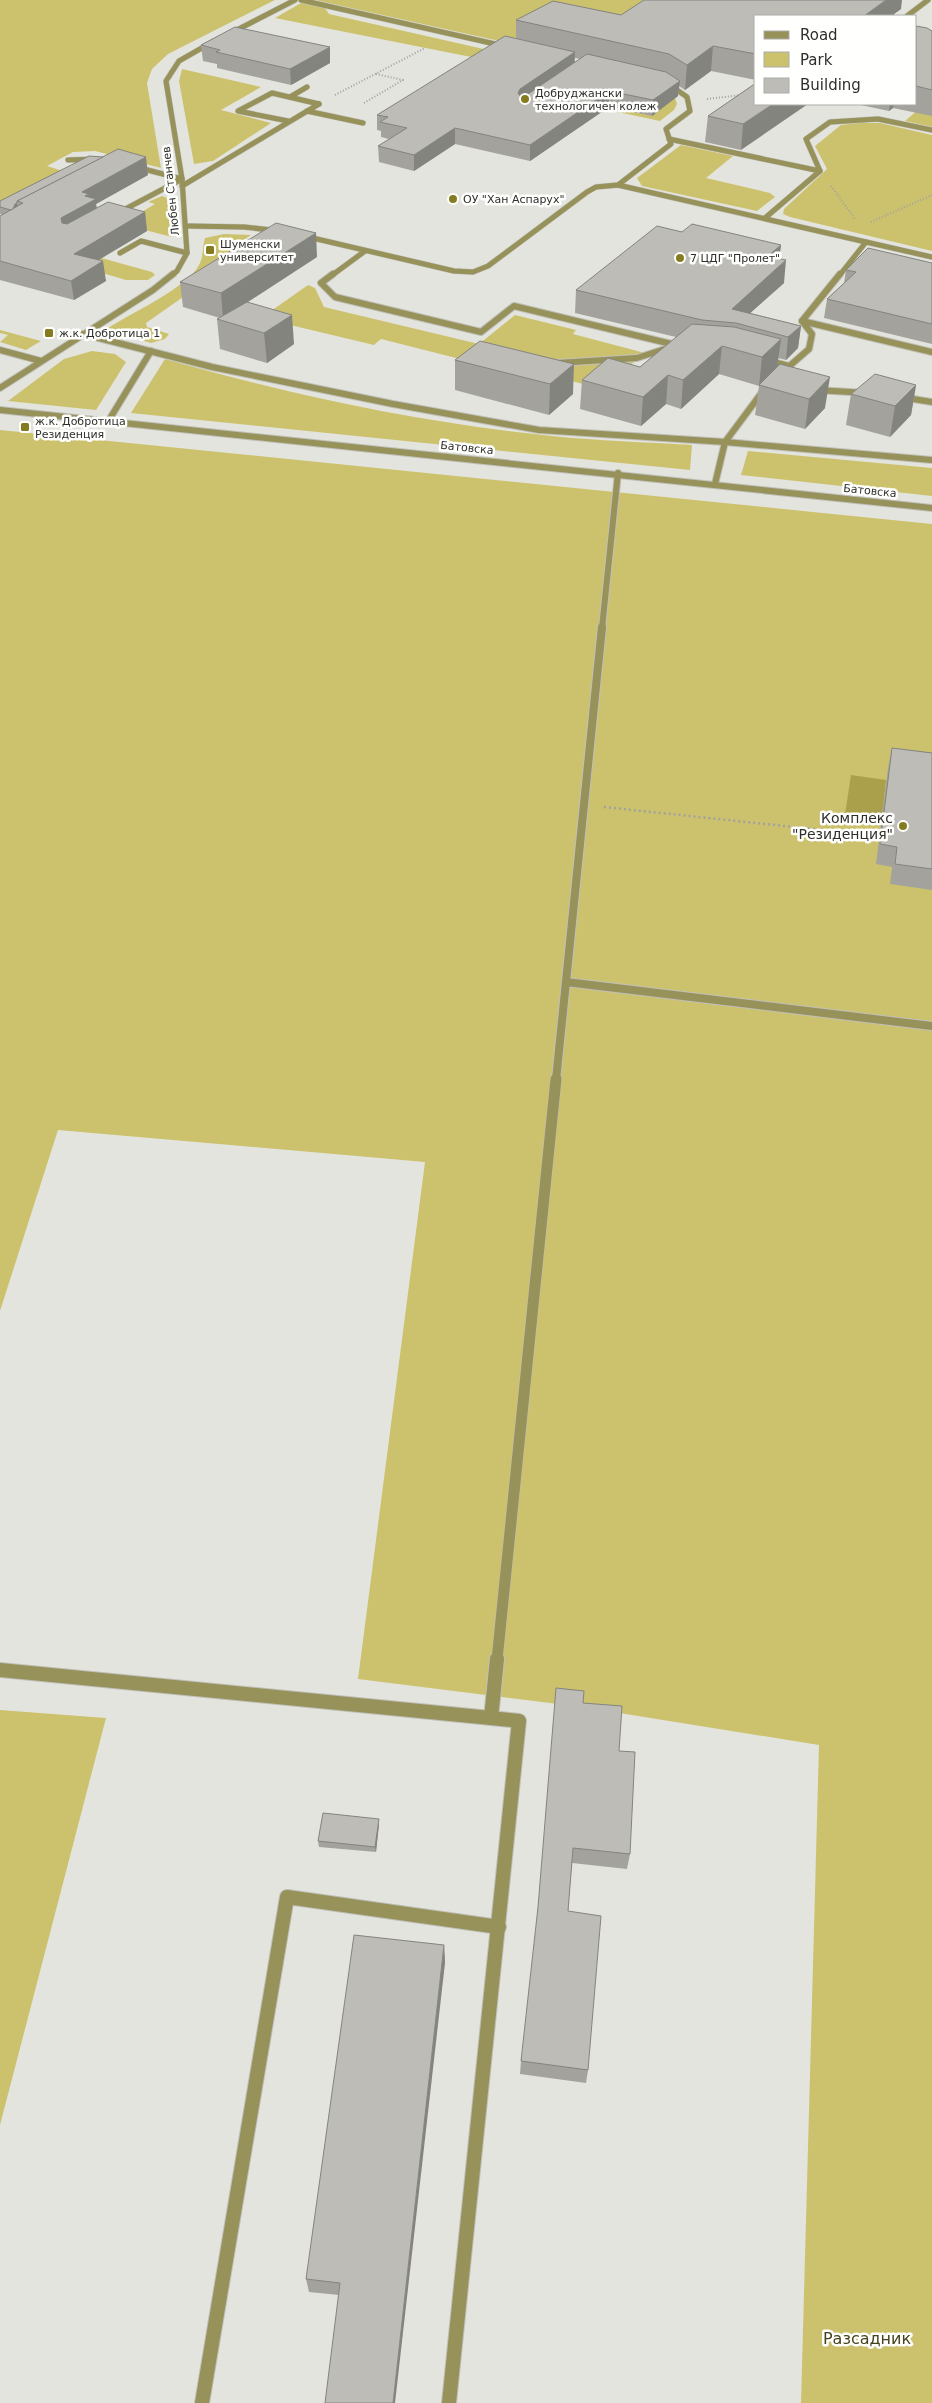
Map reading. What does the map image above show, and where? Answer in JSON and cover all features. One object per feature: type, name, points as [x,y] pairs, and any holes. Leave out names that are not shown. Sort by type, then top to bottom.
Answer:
[{"type":"street","points":[[226,35],[295,0]]},
{"type":"street","points":[[302,0],[511,48]]},
{"type":"street","points":[[908,15],[928,0]]},
{"type":"street","name":"Любен Станчев","points":[[0,388],[153,290],[177,271],[186,253],[186,226],[182,179],[166,81],[170,68],[184,57],[218,39]]},
{"type":"street","points":[[618,184],[671,144],[666,129],[690,111],[690,101],[684,92],[657,80]]},
{"type":"street","points":[[290,97],[307,87]]},
{"type":"street","points":[[288,121],[238,111],[272,93],[319,104]]},
{"type":"street","points":[[182,186],[319,104]]},
{"type":"street","points":[[307,111],[363,123]]},
{"type":"street","points":[[820,171],[806,139],[830,122],[878,119],[932,130]]},
{"type":"street","points":[[669,139],[820,171]]},
{"type":"street","points":[[68,160],[102,159]]},
{"type":"street","points":[[129,166],[182,179]]},
{"type":"street","points":[[765,218],[820,171]]},
{"type":"street","points":[[112,216],[182,179]]},
{"type":"street","points":[[298,234],[465,274],[477,272],[488,266],[587,192],[596,187],[618,184],[932,257]]},
{"type":"street","points":[[186,226],[244,226],[290,232]]},
{"type":"street","points":[[120,254],[141,241],[186,253]]},
{"type":"street","points":[[802,321],[866,242]]},
{"type":"street","points":[[364,250],[321,282],[335,297],[481,332],[514,306],[686,347]]},
{"type":"street","points":[[802,321],[932,352]]},
{"type":"street","points":[[715,484],[725,442],[763,389],[810,350],[812,334],[802,321]]},
{"type":"street","points":[[83,334],[212,367],[539,430],[725,442],[932,460]]},
{"type":"street","points":[[546,363],[583,363],[636,358],[676,346]]},
{"type":"street","points":[[0,350],[41,361]]},
{"type":"street","points":[[110,420],[151,351]]},
{"type":"street","points":[[760,359],[789,366]]},
{"type":"street","points":[[763,389],[772,389]]},
{"type":"street","points":[[809,390],[878,394]]},
{"type":"street","points":[[895,396],[932,402]]},
{"type":"street","name":"Батовска","points":[[0,410],[618,473],[932,508]]},
{"type":"street","points":[[491,1718],[618,473]]},
{"type":"street","points":[[566,982],[932,1026]]},
{"type":"street","points":[[0,1670],[520,1721],[449,2403]]},
{"type":"street","points":[[202,2403],[287,1897],[499,1927]]},
{"type":"path","points":[[319,104],[425,49],[429,36],[437,31]]},
{"type":"path","points":[[339,118],[403,80],[375,74]]},
{"type":"path","points":[[690,101],[744,95]]},
{"type":"path","points":[[820,171],[859,226]]},
{"type":"path","points":[[846,237],[859,226],[887,217],[914,200],[932,195]]},
{"type":"path","points":[[584,805],[879,836]]},
{"type":"green space","points":[[0,0],[275,0],[168,54],[152,69],[147,83],[161,168],[95,151],[73,152],[47,166],[69,173],[0,207]]},
{"type":"green space","points":[[315,0],[660,0],[654,18],[547,20],[508,43]]},
{"type":"green space","points":[[301,3],[325,8],[329,14],[673,92],[677,104],[674,110],[660,121],[618,112],[646,92],[275,18]]},
{"type":"green space","points":[[182,69],[261,87],[221,110],[271,123],[213,161],[194,164],[179,81]]},
{"type":"green space","points":[[932,77],[932,127],[905,121],[927,102]]},
{"type":"green space","points":[[880,123],[932,135],[932,251],[783,214],[784,209],[827,169],[815,146],[841,125]]},
{"type":"green space","points":[[681,145],[733,156],[706,178],[770,193],[775,197],[757,211],[642,186],[637,178]]},
{"type":"green space","points":[[162,196],[167,198],[172,237],[122,224],[155,204],[148,202]]},
{"type":"green space","points":[[0,230],[152,272],[155,275],[148,280],[126,280],[0,243]]},
{"type":"green space","points":[[224,234],[251,235],[233,247],[237,250],[186,295],[146,323],[147,327],[169,334],[165,339],[151,343],[109,331],[108,328],[183,282],[199,265],[205,238]]},
{"type":"green space","points":[[308,285],[315,288],[324,307],[479,344],[515,315],[576,330],[573,334],[645,353],[611,381],[583,384],[465,354],[460,359],[381,339],[374,345],[261,318]]},
{"type":"green space","points":[[0,330],[41,341],[26,350],[0,342],[8,335],[0,333]]},
{"type":"green space","points":[[92,351],[115,354],[126,362],[96,410],[8,401],[64,359]]},
{"type":"green space","points":[[165,359],[308,396],[454,424],[570,438],[692,445],[690,470],[131,413]]},
{"type":"green space","name":"Разсадник","points":[[0,430],[932,524],[932,2403],[801,2403],[819,1745],[582,1707],[358,1679],[425,1162],[58,1130],[0,1311]]},
{"type":"green space","points":[[748,451],[932,468],[932,496],[741,475]]},
{"type":"green space","points":[[0,1710],[106,1718],[0,2125]]},
{"type":"shaded area","points":[[851,775],[886,780],[881,826],[844,821]]},
{"type":"building","points":[[644,0],[886,0],[865,15],[754,15],[754,54],[713,46],[687,65],[669,54],[516,20],[553,1],[621,15]]},
{"type":"building","points":[[917,26],[932,31],[932,90],[917,86]]},
{"type":"building","points":[[235,27],[330,47],[290,69],[216,52],[220,50],[201,45]]},
{"type":"building","points":[[505,36],[575,52],[520,89],[518,93],[521,97],[587,54],[666,72],[680,81],[653,100],[609,91],[530,145],[455,128],[414,155],[378,146],[407,128],[380,122],[388,117],[377,115]]},
{"type":"building","points":[[754,84],[754,105],[772,105],[743,124],[708,116]]},
{"type":"building","points":[[118,149],[146,157],[82,192],[89,194],[85,196],[96,199],[61,218],[62,223],[67,224],[108,202],[145,212],[74,254],[103,261],[71,281],[0,261],[0,216],[23,203],[17,201]]},
{"type":"building","points":[[89,156],[103,157],[17,201],[11,210],[0,207],[0,201]]},
{"type":"building","points":[[276,223],[316,233],[221,293],[180,282]]},
{"type":"building","points":[[692,224],[781,245],[768,256],[786,260],[732,309],[801,326],[788,337],[736,323],[702,320],[576,290],[657,226],[682,232]]},
{"type":"building","points":[[868,248],[932,263],[932,324],[827,299],[856,272],[846,270]]},
{"type":"building","points":[[247,302],[292,315],[264,333],[217,319]]},
{"type":"building","points":[[692,324],[734,327],[781,339],[762,357],[722,346],[683,380],[668,375],[643,397],[582,380],[608,358],[640,367]]},
{"type":"building","points":[[480,341],[574,364],[550,384],[455,360]]},
{"type":"building","points":[[780,364],[830,377],[809,399],[759,385]]},
{"type":"building","points":[[875,374],[916,385],[895,406],[851,394]]},
{"type":"building","name":"Комплекс \"Резиденция\"","points":[[892,748],[932,753],[932,869],[895,864],[897,847],[880,844]]},
{"type":"building","points":[[556,1688],[584,1691],[583,1703],[622,1706],[619,1751],[635,1752],[630,1854],[573,1848],[568,1911],[601,1916],[588,2070],[521,2061],[538,1907]]},
{"type":"building","points":[[323,1813],[379,1819],[375,1847],[318,1841]]},
{"type":"building","points":[[354,1935],[444,1945],[393,2403],[325,2403],[340,2283],[306,2279]]},
{"type":"place","name":"Добруджански технологичен колеж","points":[[525,99]]},
{"type":"place","name":"ОУ \"Хан Аспарух\"","points":[[453,199]]},
{"type":"place","name":"Шуменски университет","points":[[210,250]]},
{"type":"place","name":"7 ЦДГ \"Пролет\"","points":[[680,258]]},
{"type":"place","name":"ж.к. Добротица 1","points":[[49,333]]},
{"type":"place","name":"ж.к. Добротица Резиденция","points":[[25,427]]},
{"type":"place","name":"Комплекс \"Резиденция\"","points":[[903,826]]}]
